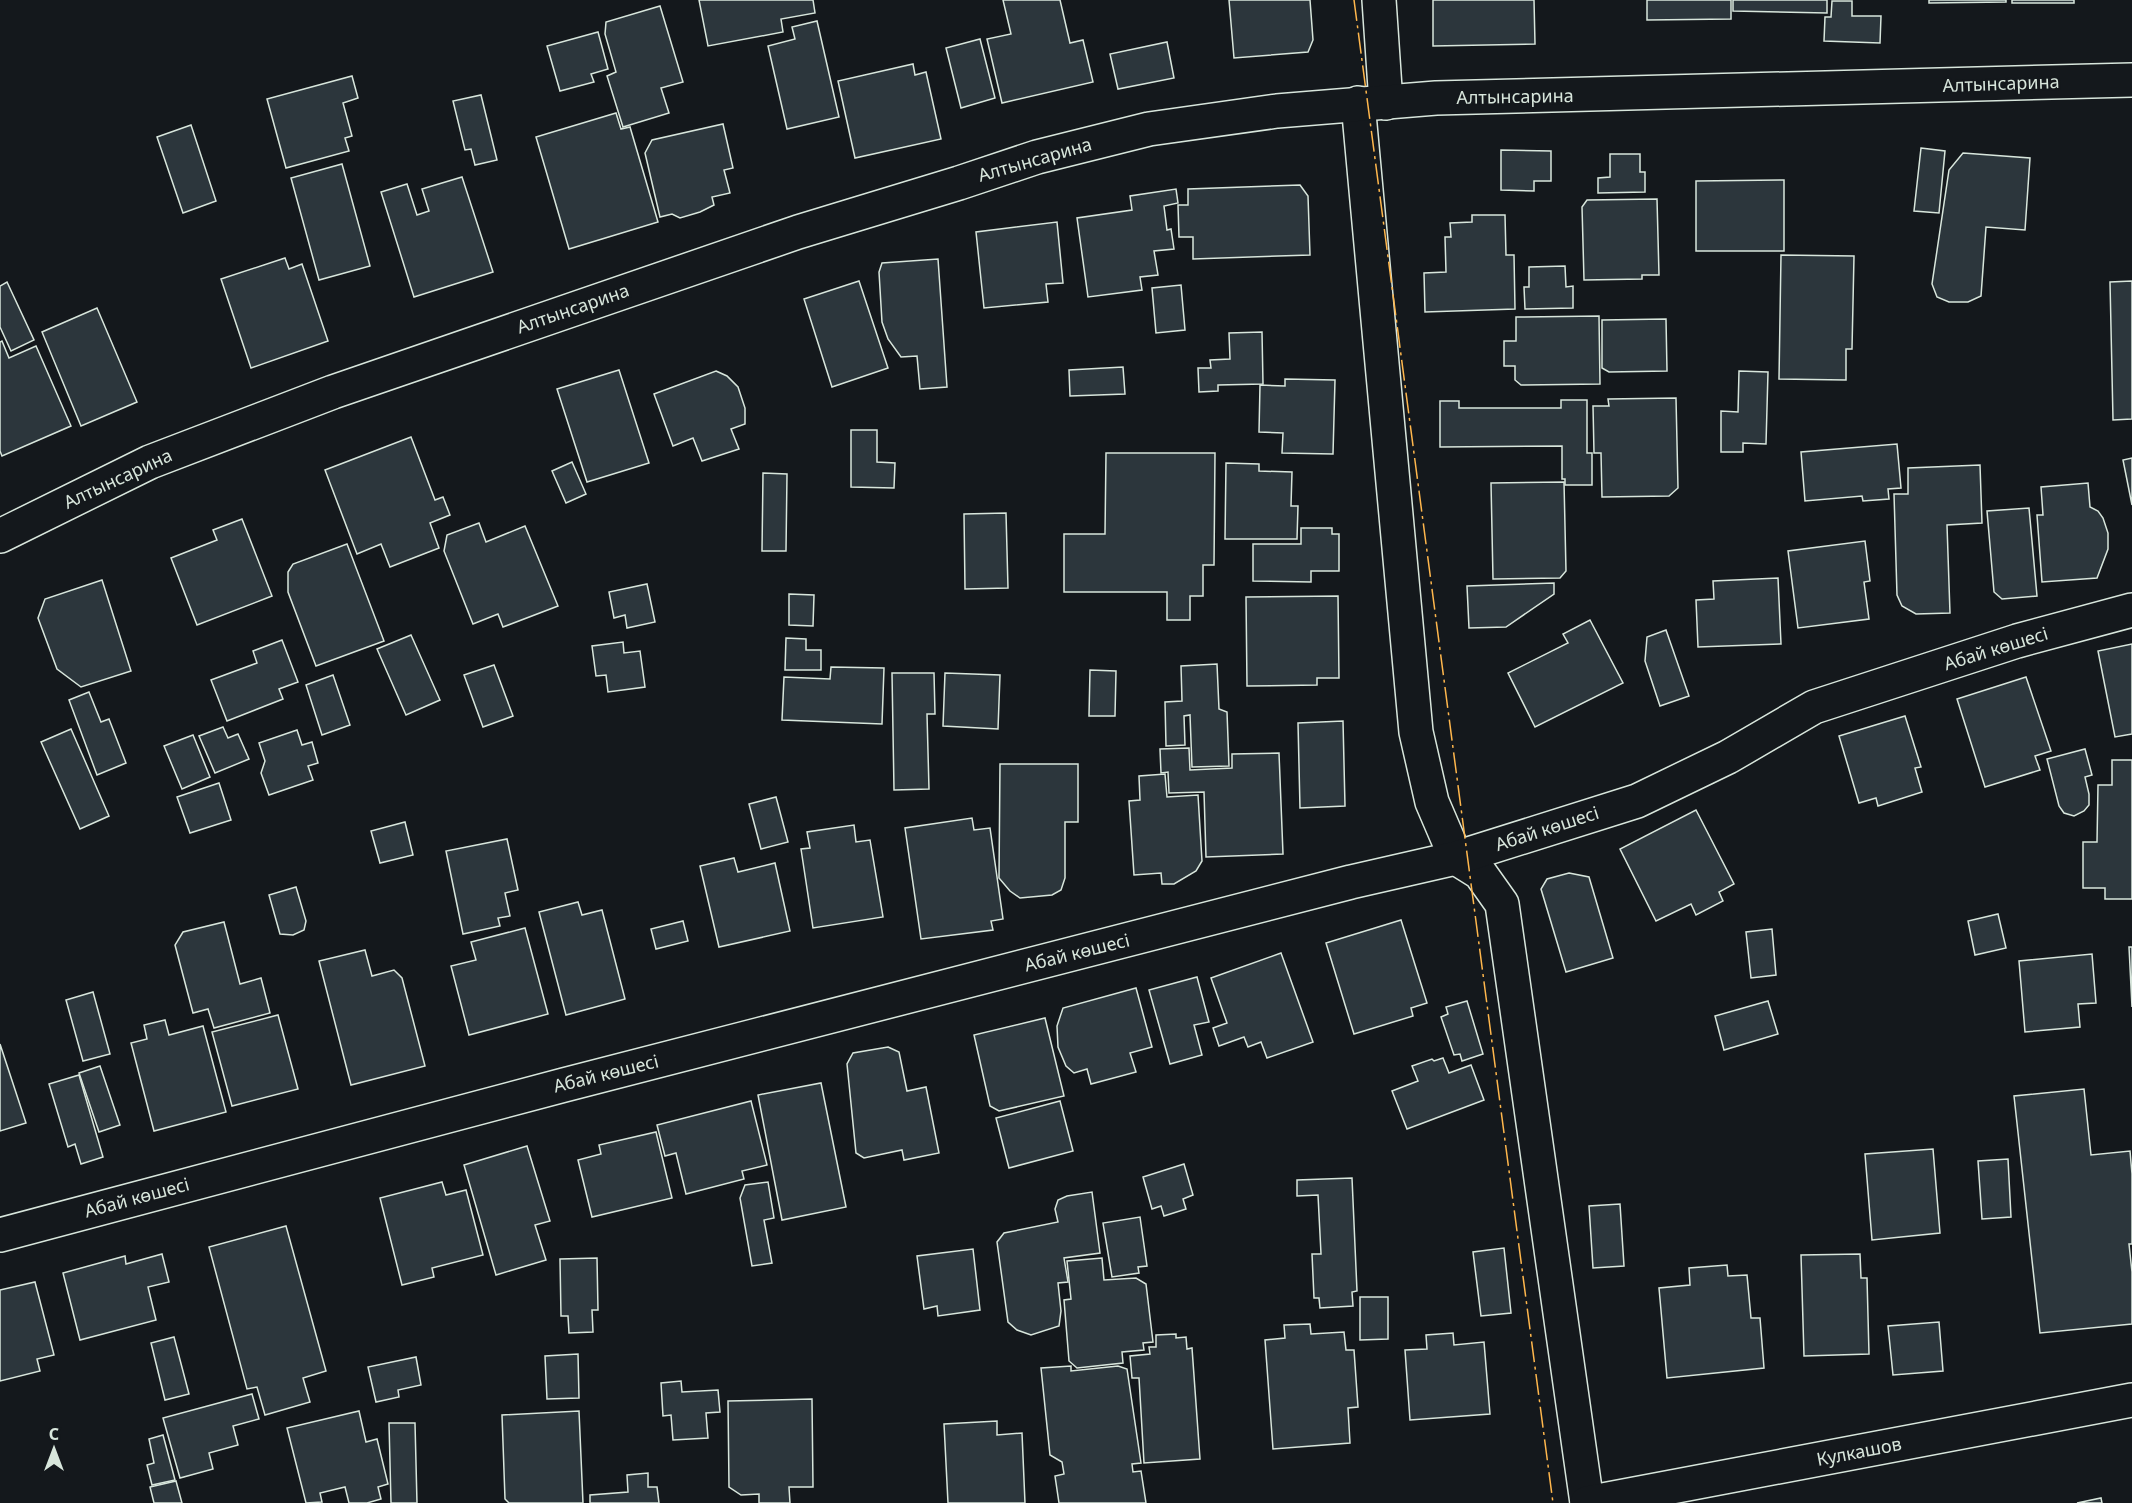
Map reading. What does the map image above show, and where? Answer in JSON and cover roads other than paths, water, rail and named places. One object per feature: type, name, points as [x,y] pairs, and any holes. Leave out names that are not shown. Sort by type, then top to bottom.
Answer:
[{"type":"street","points":[[1379,0],[1372,104],[1416,732],[1431,802],[1456,858],[1480,873],[1502,904],[1587,1503]]},
{"type":"street","name":"Алтынсарина","points":[[0,536],[150,462],[333,392],[798,232],[1037,157],[1149,129],[1277,111],[1436,99],[2132,80]]},
{"type":"street","name":"Абай көшесі","points":[[0,1234],[575,1082],[1328,888],[1456,858],[1637,801],[1728,757],[1814,707],[2017,641],[2132,610]]},
{"type":"street","name":"Кулкашов","points":[[1587,1503],[2132,1400]]}]
